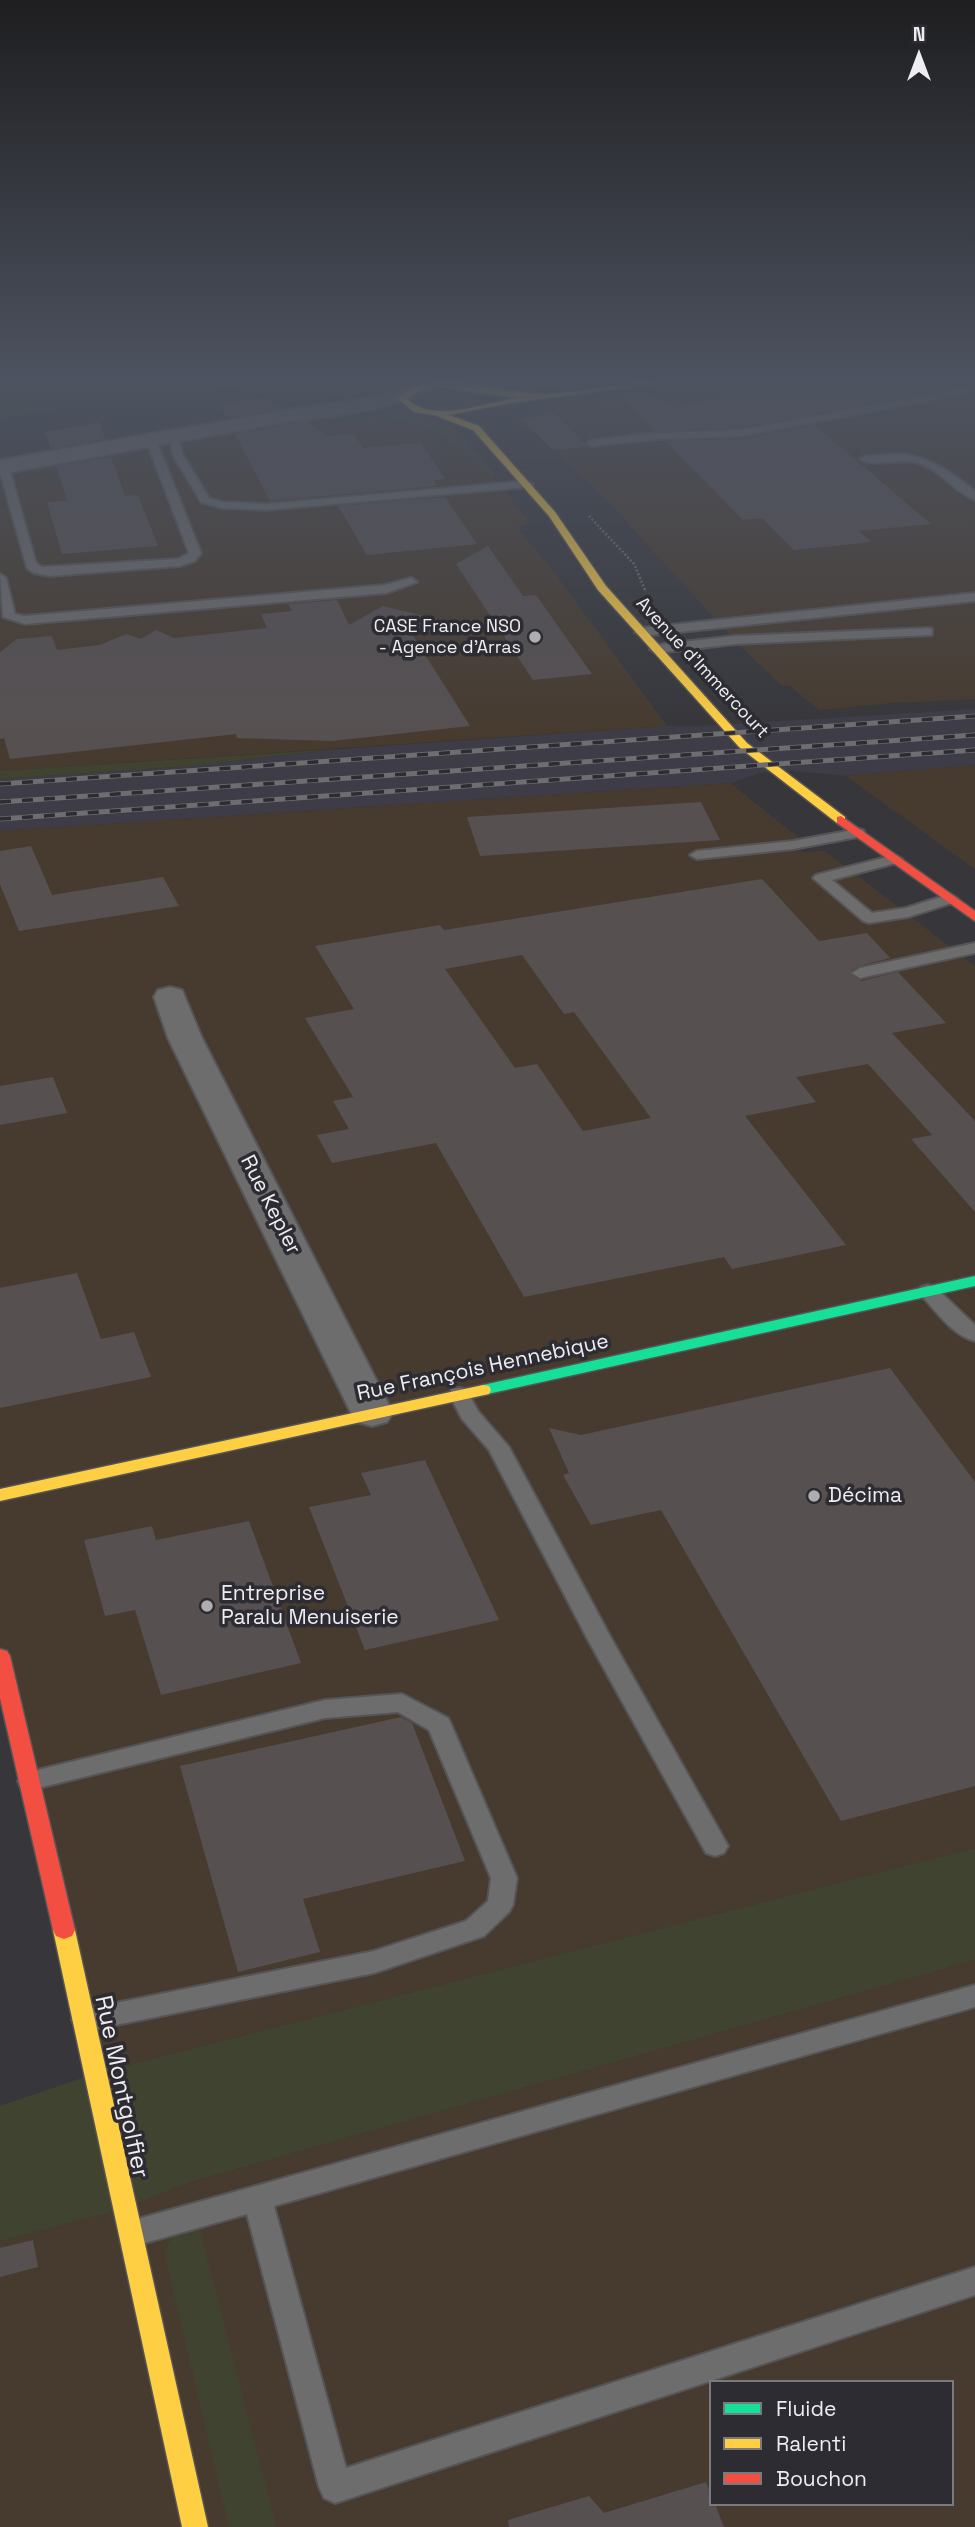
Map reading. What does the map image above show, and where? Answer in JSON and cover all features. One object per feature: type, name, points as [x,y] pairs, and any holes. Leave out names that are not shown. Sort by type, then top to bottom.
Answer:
[{"type":"main road","name":"Avenue d'Immercourt","points":[[538,497],[602,588],[722,724],[750,750],[858,833],[975,917]]},
{"type":"main road","name":"Rue François Hennebique","points":[[0,1495],[975,1281]]},
{"type":"main road","name":"Rue Montgolfier","points":[[0,1656],[3,1680],[30,1781],[195,2527]]},
{"type":"street","name":"Rue Kepler","points":[[170,997],[185,1038],[372,1413]]},
{"type":"lane","points":[[11,497],[32,565],[37,570],[49,572],[180,562],[191,558],[195,553],[173,497]]},
{"type":"lane","points":[[203,497],[221,505],[266,507],[380,497]]},
{"type":"lane","points":[[0,578],[9,617],[25,620],[386,589],[411,582]]},
{"type":"lane","points":[[641,632],[975,597]]},
{"type":"lane","points":[[656,649],[735,640],[928,632]]},
{"type":"lane","points":[[697,855],[793,845],[858,833]]},
{"type":"lane","points":[[895,859],[821,877],[869,918],[908,912],[950,899]]},
{"type":"lane","points":[[860,973],[967,952],[975,948]]},
{"type":"lane","points":[[928,1292],[953,1318],[975,1335]]},
{"type":"lane","points":[[459,1394],[468,1414],[498,1447],[599,1638],[715,1846]]},
{"type":"lane","points":[[30,1781],[325,1709],[402,1703],[439,1724],[504,1878],[500,1905],[475,1929],[373,1962],[83,2020]]},
{"type":"lane","points":[[129,2234],[975,1996]]},
{"type":"lane","points":[[257,2197],[335,2487],[975,2281]]},
{"type":"shaded area","points":[[0,497],[510,497],[530,523],[517,528],[551,568],[667,726],[0,771]]},
{"type":"shaded area","points":[[604,497],[975,497],[975,699],[819,710],[790,686],[781,685],[739,645]]},
{"type":"shaded area","points":[[975,709],[975,765],[846,776],[783,770],[760,773],[730,783],[0,831],[0,779],[190,766],[339,749],[667,726]]},
{"type":"shaded area","points":[[975,765],[975,869],[846,776]]},
{"type":"shaded area","points":[[730,783],[800,839],[787,842],[802,852],[825,851],[975,966],[975,1848],[94,2074],[0,1656],[0,831]]},
{"type":"shaded area","points":[[975,1960],[975,2527],[0,2527],[0,2241],[123,2209],[187,2183]]},
{"type":"green space","points":[[339,749],[190,766],[0,779],[0,771]]},
{"type":"green space","points":[[975,1848],[975,1960],[187,2183],[123,2209],[0,2241],[0,2106],[94,2074]]},
{"type":"green space","points":[[198,2223],[276,2527],[229,2527],[166,2259],[168,2245],[174,2235]]},
{"type":"building","points":[[66,497],[139,497],[158,546],[62,554],[47,502],[67,501]]},
{"type":"building","points":[[268,497],[315,497],[270,501]]},
{"type":"building","points":[[445,497],[477,544],[367,555],[338,506]]},
{"type":"building","points":[[721,497],[899,497],[931,524],[859,531],[871,542],[794,550],[762,518],[743,520]]},
{"type":"building","name":"CASE France NSO - Agence d'Arras","points":[[488,546],[523,596],[536,595],[592,674],[533,680],[456,564]]},
{"type":"building","points":[[337,600],[349,625],[383,606],[462,625],[462,629],[412,634],[470,726],[332,741],[237,738],[236,734],[10,759],[4,738],[0,739],[0,652],[17,639],[52,636],[57,650],[99,645],[127,634],[141,639],[156,630],[174,638],[267,628],[261,614],[292,611],[288,604]]},
{"type":"building","points":[[701,802],[720,840],[480,856],[467,817]]},
{"type":"building","points":[[31,846],[52,895],[163,877],[179,906],[19,931],[0,884],[0,851]]},
{"type":"building","points":[[762,879],[819,941],[867,933],[890,958],[859,966],[851,971],[851,975],[861,981],[898,972],[946,1023],[892,1033],[975,1121],[975,1212],[911,1139],[932,1135],[868,1064],[796,1077],[816,1102],[745,1116],[846,1245],[732,1269],[724,1257],[524,1297],[436,1143],[332,1163],[317,1135],[349,1129],[333,1101],[353,1097],[305,1018],[354,1009],[315,946],[440,925],[444,930]],"holes":[[[522,955],[564,1014],[574,1012],[651,1118],[583,1131],[537,1064],[515,1068],[445,969]]]},
{"type":"building","points":[[53,1077],[67,1113],[0,1125],[0,1086]]},
{"type":"building","points":[[77,1273],[101,1339],[134,1332],[151,1377],[0,1408],[0,1288]]},
{"type":"building","points":[[890,1368],[975,1482],[975,1786],[841,1821],[661,1510],[591,1525],[563,1475],[569,1473],[549,1428],[581,1435]]},
{"type":"building","points":[[425,1460],[499,1620],[365,1650],[309,1507],[371,1495],[361,1473]]},
{"type":"building","name":"Entreprise Paralu Menuiserie","points":[[249,1521],[301,1663],[161,1695],[135,1610],[105,1616],[84,1540],[152,1526],[156,1540]]},
{"type":"building","points":[[401,1717],[412,1723],[465,1861],[303,1899],[320,1952],[238,1972],[180,1766]]},
{"type":"building","points":[[33,2240],[38,2267],[0,2277],[0,2248]]},
{"type":"building","points":[[706,2482],[709,2506],[716,2506],[724,2527],[509,2527],[508,2520],[589,2496],[604,2513]]},
{"type":"railway","points":[[0,784],[975,716]]},
{"type":"railway","points":[[0,802],[975,735]]},
{"type":"railway","points":[[0,819],[975,750]]},
{"type":"traffic: fast","points":[[483,1390],[975,1281]]},
{"type":"traffic: slow","points":[[537,497],[552,514],[602,588],[743,745],[841,820]]},
{"type":"traffic: slow","points":[[0,1495],[483,1390]]},
{"type":"traffic: slow","points":[[64,1930],[195,2527]]},
{"type":"traffic: jam","points":[[841,820],[975,917]]},
{"type":"traffic: jam","points":[[0,1656],[64,1930]]},
{"type":"place","name":"CASE France NSO - Agence d'Arras","points":[[535,637]]},
{"type":"place","name":"Décima","points":[[814,1496]]},
{"type":"place","name":"Entreprise Paralu Menuiserie","points":[[207,1606]]}]
